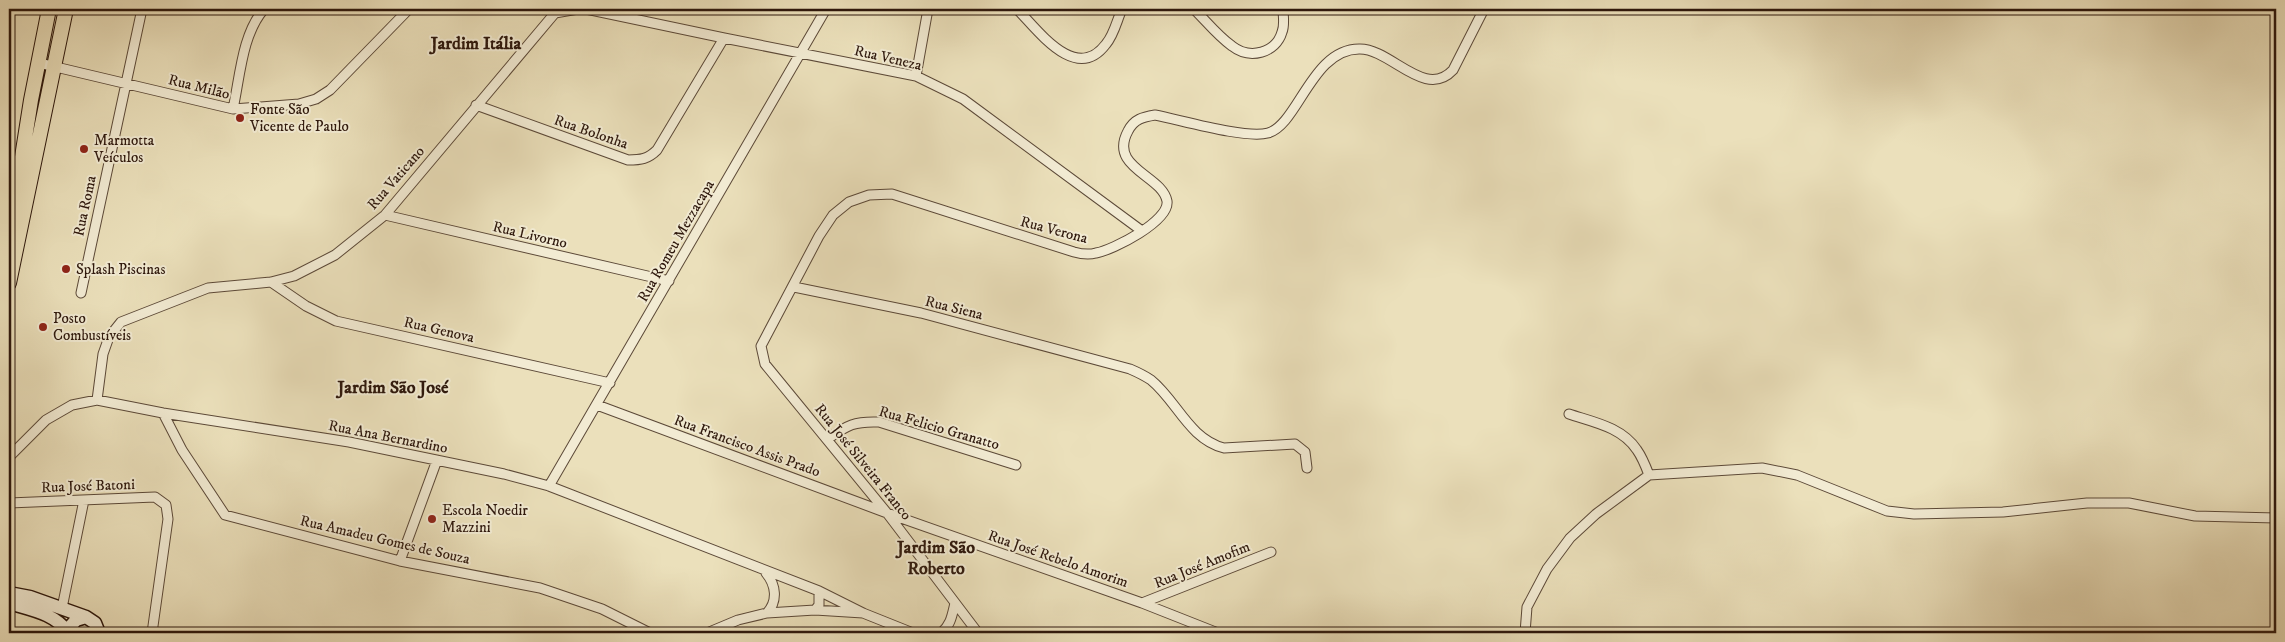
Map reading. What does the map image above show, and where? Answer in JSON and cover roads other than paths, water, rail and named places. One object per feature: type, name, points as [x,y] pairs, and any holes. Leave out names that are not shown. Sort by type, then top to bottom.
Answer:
[{"type":"main road","points":[[9,220],[19,176],[49,9]]},
{"type":"main road","points":[[9,283],[66,9]]},
{"type":"street","name":"Rua Roma","points":[[81,293],[142,9]]},
{"type":"street","points":[[233,109],[252,28],[264,9]]},
{"type":"street","name":"Rua Milão","points":[[39,63],[233,109],[299,104],[316,99],[330,90],[409,9]]},
{"type":"street","points":[[554,11],[578,9]]},
{"type":"street","name":"Rua Veneza","points":[[586,9],[916,76],[963,99],[1142,231]]},
{"type":"street","name":"Rua Romeu Mezzacapa","points":[[549,486],[598,405],[826,9]]},
{"type":"street","points":[[916,76],[928,9]]},
{"type":"street","points":[[1016,9],[1061,53],[1071,58],[1085,58],[1096,54],[1106,44],[1122,9]]},
{"type":"street","points":[[1194,9],[1233,47],[1247,53],[1263,53],[1277,43],[1283,30],[1283,9]]},
{"type":"street","name":"Rua Verona","points":[[762,356],[761,346],[794,287],[819,236],[833,215],[849,202],[869,195],[892,194],[1074,252],[1085,254],[1104,251],[1142,231],[1157,221],[1166,210],[1167,202],[1163,191],[1130,164],[1125,151],[1124,138],[1139,118],[1156,115],[1253,135],[1270,133],[1282,124],[1313,78],[1330,62],[1347,51],[1361,49],[1372,52],[1424,78],[1435,80],[1445,78],[1452,70],[1484,9]]},
{"type":"street","name":"Rua Vaticano","points":[[97,400],[103,354],[109,337],[121,322],[208,288],[271,282],[294,276],[335,255],[385,216],[554,11]]},
{"type":"street","name":"Rua Bolonha","points":[[476,106],[628,160],[640,160],[649,157],[657,150],[724,38]]},
{"type":"street","name":"Rua Livorno","points":[[385,216],[669,281]]},
{"type":"street","name":"Rua Genova","points":[[271,282],[306,306],[336,321],[610,383]]},
{"type":"street","name":"Rua Siena","points":[[794,287],[921,313],[1130,369],[1151,380],[1201,438],[1213,445],[1224,448],[1295,444],[1305,452],[1307,468]]},
{"type":"street","name":"Rua José Silveira Franco","points":[[762,356],[765,364],[887,513],[978,633]]},
{"type":"street","name":"Rua Ana Bernardino","points":[[9,457],[46,420],[72,405],[97,400],[163,413],[349,442],[504,474],[549,486],[818,592],[913,633]]},
{"type":"street","name":"Rua Francisco Assis Prado","points":[[598,405],[887,513]]},
{"type":"street","name":"Rua Amadeu Gomes de Souza","points":[[163,413],[182,450],[225,515],[400,561],[540,588],[602,609],[650,633]]},
{"type":"street","points":[[1568,414],[1614,429],[1625,436],[1638,450],[1649,475]]},
{"type":"street","name":"Rua Felicio Granatto","points":[[828,439],[846,426],[862,421],[879,422],[1016,465]]},
{"type":"street","points":[[400,561],[437,460]]},
{"type":"street","points":[[1525,633],[1527,607],[1547,569],[1570,538],[1596,514],[1649,475],[1762,468],[1797,475],[1887,511],[1914,514],[2003,512],[2087,503],[2121,503],[2195,516],[2276,518]]},
{"type":"street","name":"Rua José Batoni","points":[[9,503],[155,498],[166,505],[168,519],[152,633]]},
{"type":"street","points":[[62,608],[84,500]]},
{"type":"street","name":"Rua José Rebelo Amorim","points":[[887,513],[1142,603],[1218,633]]},
{"type":"street","name":"Rua José Amofim","points":[[1142,603],[1271,552]]},
{"type":"street","points":[[766,573],[773,581],[774,591],[773,606],[767,613]]},
{"type":"street","points":[[815,610],[819,605],[818,592]]},
{"type":"street","points":[[9,593],[30,597],[86,617],[95,622],[99,633]]},
{"type":"street","points":[[9,603],[45,614],[60,622],[70,633]]},
{"type":"street","points":[[941,633],[947,629],[955,603]]},
{"type":"street","points":[[707,633],[738,620],[767,613],[815,610],[863,613]]},
{"type":"street","points":[[70,633],[69,628],[76,620],[86,617]]},
{"type":"place","name":"Fonte São Vicente de Paulo","points":[[240,118]]},
{"type":"place","name":"Marmotta Veículos","points":[[84,149]]},
{"type":"place","name":"Splash Piscinas","points":[[66,269]]},
{"type":"place","name":"Posto Combustíveis","points":[[43,327]]},
{"type":"place","name":"Escola Noedir Mazzini","points":[[432,519]]},
{"type":"district","name":"Jardim Itália","points":[[476,44]]},
{"type":"district","name":"Jardim São José","points":[[393,388]]},
{"type":"district","name":"Jardim São Roberto","points":[[936,558]]}]
